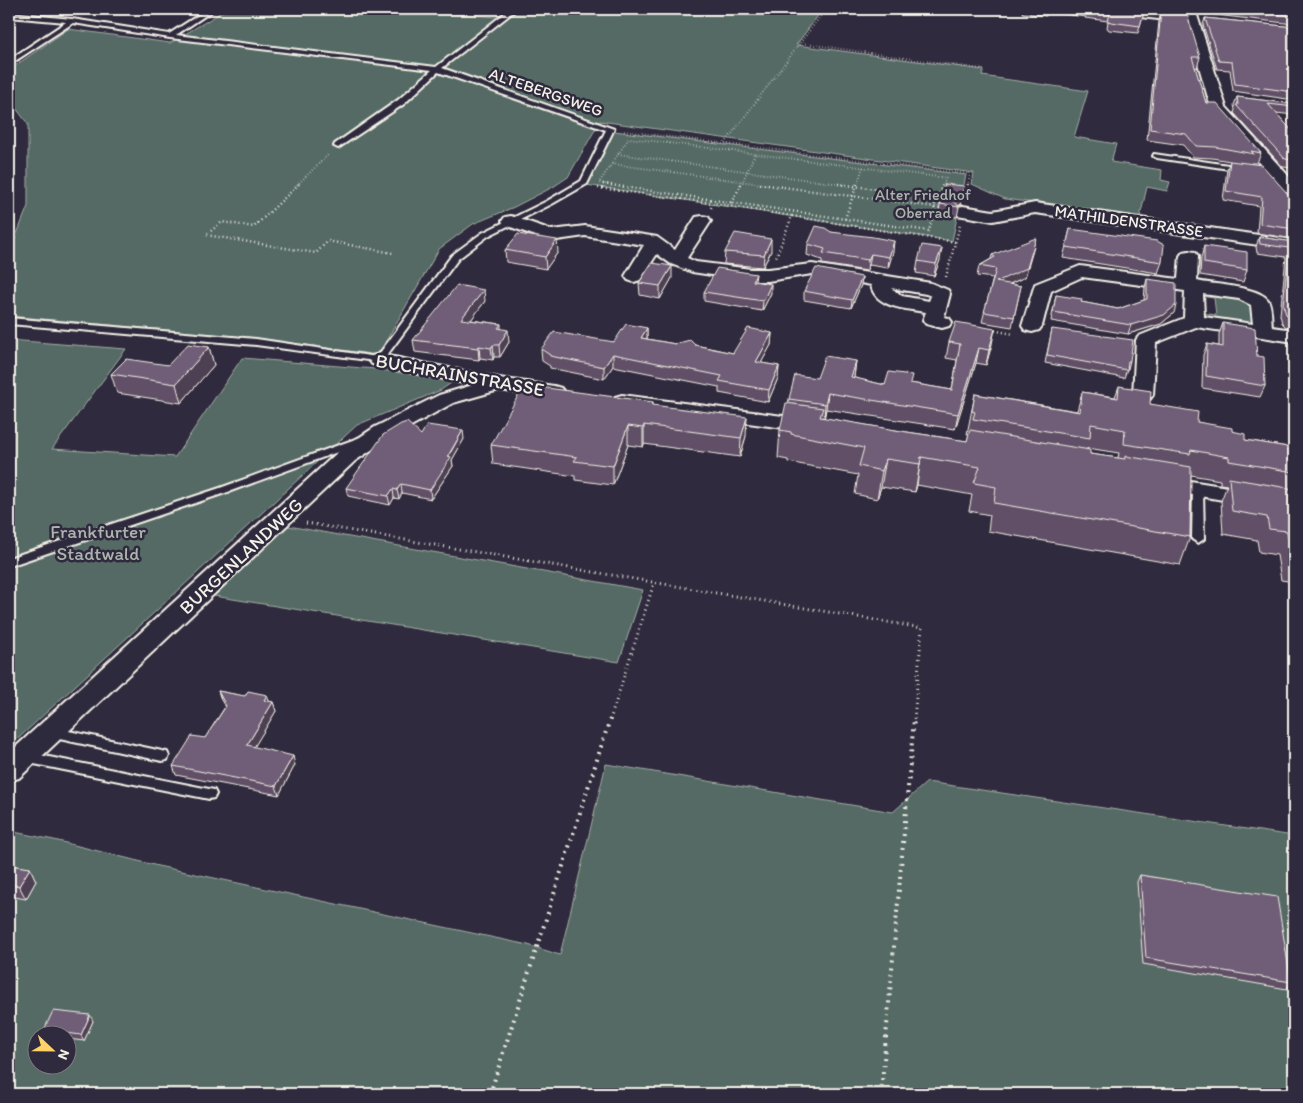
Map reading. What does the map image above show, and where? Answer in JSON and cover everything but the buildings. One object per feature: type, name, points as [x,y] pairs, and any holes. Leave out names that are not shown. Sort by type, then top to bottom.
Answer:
[{"type":"street","points":[[1103,9],[1191,14],[1210,21]]},
{"type":"street","points":[[1191,14],[1218,108],[1272,172],[1294,192]]},
{"type":"street","points":[[1214,96],[1232,98]]},
{"type":"street","name":"MATHILDENSTRASSE","points":[[963,211],[993,216],[1035,208],[1294,245]]},
{"type":"street","points":[[511,221],[544,235],[556,236],[585,231],[651,241],[677,260],[692,266],[751,275],[768,275],[812,269],[880,280],[882,292],[896,300],[940,308]]},
{"type":"street","points":[[677,260],[702,221]]},
{"type":"street","points":[[634,276],[654,243]]},
{"type":"street","points":[[1189,256],[1194,321]]},
{"type":"street","points":[[1037,330],[1042,288],[1080,271],[1190,286],[1252,297],[1260,302],[1264,331]]},
{"type":"street","points":[[1143,395],[1139,341],[1194,321],[1294,336]]},
{"type":"street","name":"BUCHRAINSTRASSE","points":[[379,360],[499,384],[830,428]]},
{"type":"street","name":"BURGENLANDWEG","points":[[16,763],[284,517],[347,456],[384,432],[446,399],[499,384]]},
{"type":"street","points":[[1143,480],[1294,505]]},
{"type":"lane","points":[[170,36],[212,9]]},
{"type":"lane","points":[[338,146],[401,102],[437,69],[514,9]]},
{"type":"lane","name":"ALTEBERGSWEG","points":[[9,15],[72,21],[170,36],[437,69],[610,129],[584,182],[580,185]]},
{"type":"lane","points":[[9,62],[72,21]]},
{"type":"lane","points":[[1157,156],[1250,170]]},
{"type":"lane","points":[[379,360],[455,257],[477,237],[580,185]]},
{"type":"lane","name":"BUCHRAINSTRASSE","points":[[9,322],[256,342],[379,360]]},
{"type":"lane","points":[[9,562],[224,490],[384,432]]},
{"type":"lane","points":[[1198,489],[1198,539]]},
{"type":"lane","points":[[50,732],[162,756]]},
{"type":"lane","points":[[16,763],[209,794]]},
{"type":"path","points":[[725,143],[826,9]]},
{"type":"path","points":[[800,43],[982,69]]},
{"type":"path","points":[[610,129],[970,174],[940,308]]},
{"type":"path","points":[[629,138],[946,178],[937,196],[929,231],[598,184],[618,154],[629,138]]},
{"type":"path","points":[[338,146],[254,227],[222,222],[206,235],[316,253],[328,241],[394,252]]},
{"type":"path","points":[[732,203],[755,153]]},
{"type":"path","points":[[618,154],[937,196]]},
{"type":"path","points":[[612,164],[963,211]]},
{"type":"path","points":[[845,219],[863,167]]},
{"type":"path","points":[[580,185],[714,203],[955,242]]},
{"type":"path","points":[[702,221],[714,203]]},
{"type":"path","points":[[774,263],[792,216]]},
{"type":"path","points":[[989,330],[1037,330]]},
{"type":"path","points":[[284,517],[324,527],[922,628],[881,1094]]},
{"type":"path","points":[[490,1094],[654,583]]},
{"type":"green space","points":[[227,9],[410,9],[497,17],[509,16],[518,9],[823,9],[796,45],[984,70],[982,76],[1088,91],[1074,137],[1116,144],[1111,162],[1162,170],[1161,180],[1170,182],[1167,191],[1147,187],[1140,217],[1005,199],[972,184],[974,173],[600,121],[568,177],[514,207],[473,224],[439,249],[378,355],[257,338],[9,316],[9,254],[28,206],[28,124],[9,99],[9,70],[68,29],[170,43]]},
{"type":"green space","name":"Alter Friedhof Oberrad","points":[[614,131],[966,175],[952,241],[586,185]]},
{"type":"green space","points":[[1202,294],[1242,297],[1253,303],[1253,323],[1204,317],[1201,313],[1216,315],[1214,298],[1200,296]]},
{"type":"green space","name":"Frankfurter Stadtwald","points":[[9,340],[126,349],[52,449],[175,457],[242,358],[375,369],[454,381],[441,390],[357,425],[9,747]]},
{"type":"green space","points":[[283,525],[643,590],[619,662],[208,595]]},
{"type":"green space","points":[[606,764],[893,812],[927,782],[1294,836],[1294,1094],[9,1094],[9,831],[54,840],[158,866],[528,945],[560,955]]}]
